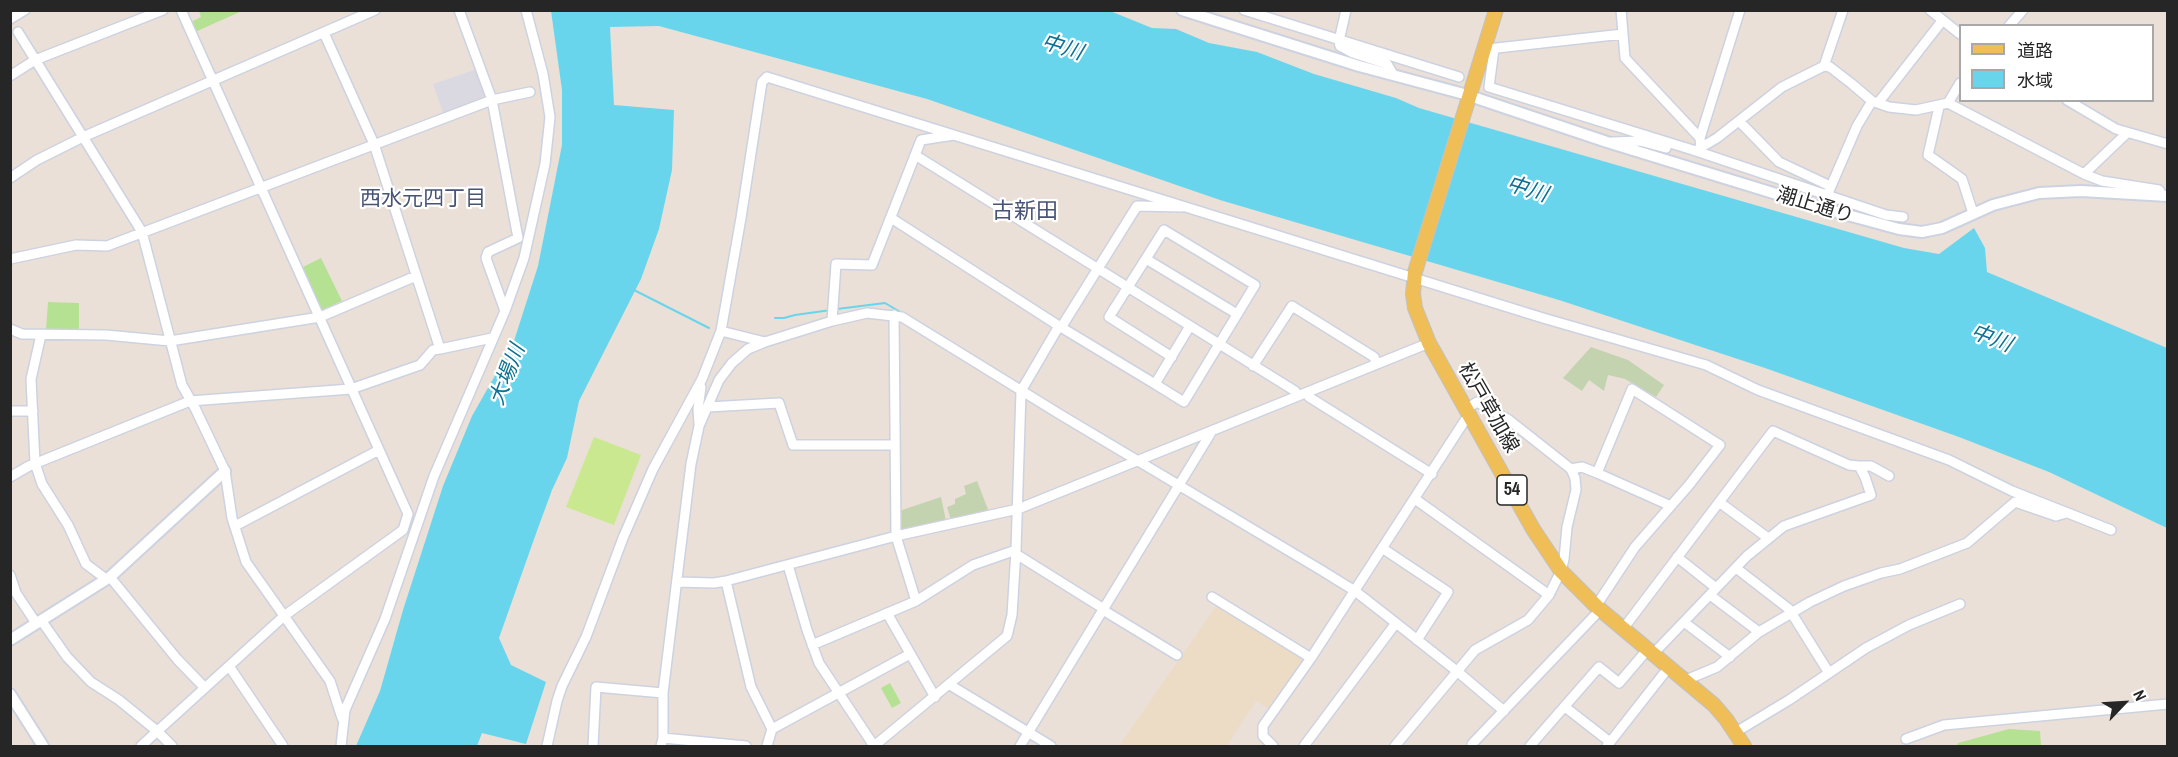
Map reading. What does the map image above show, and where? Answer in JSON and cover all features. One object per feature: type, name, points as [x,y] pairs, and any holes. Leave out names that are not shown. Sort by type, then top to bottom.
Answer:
[{"type":"main road","name":"松戸草加線","points":[[1496,10],[1489,49],[1468,101],[1415,275],[1413,294],[1415,308],[1429,344],[1533,529],[1561,571],[1598,608],[1714,705],[1736,732],[1744,747]]},
{"type":"street","points":[[10,19],[25,10]]},
{"type":"street","points":[[10,76],[35,60],[163,10]]},
{"type":"street","points":[[141,747],[284,616],[403,530],[408,514],[181,10]]},
{"type":"street","points":[[10,178],[37,160],[83,137],[214,82],[375,10]]},
{"type":"street","points":[[459,10],[492,100],[518,238],[488,252],[486,258],[505,311]]},
{"type":"street","points":[[341,747],[343,720],[385,619],[434,476],[505,311],[524,258],[545,164],[549,129],[543,74],[526,10]]},
{"type":"street","name":"潮止通り","points":[[1182,10],[1392,74],[1468,101],[1899,229],[1933,231],[2008,200],[2039,193],[2081,191],[2165,196]]},
{"type":"street","points":[[1244,10],[1459,77]]},
{"type":"street","points":[[1346,10],[1339,41],[1340,46],[1387,64],[1392,74]]},
{"type":"street","points":[[1621,10],[1625,58],[1699,146]]},
{"type":"street","points":[[1699,146],[1740,10]]},
{"type":"street","points":[[1824,66],[1843,10]]},
{"type":"street","points":[[1930,10],[1959,33]]},
{"type":"street","points":[[2011,24],[2023,10]]},
{"type":"street","points":[[1829,190],[1857,126],[1942,21]]},
{"type":"street","points":[[18,32],[142,232],[182,385],[225,471],[235,526],[246,562],[330,681],[343,720]]},
{"type":"street","points":[[324,33],[374,144],[440,349]]},
{"type":"street","points":[[1623,34],[1489,49],[1489,87],[1699,146],[1829,190],[1886,214],[1903,217]]},
{"type":"street","points":[[1607,142],[1640,141],[1690,153],[1740,122],[1782,87],[1824,66],[1830,67],[1875,102],[1916,110],[1943,105],[2084,174],[2102,181],[2159,190],[2165,196]]},
{"type":"street","points":[[547,747],[562,686],[586,637],[627,528],[653,469],[702,379],[721,331],[762,82],[767,77],[1706,365],[1758,390],[1949,460],[2012,492],[2111,530]]},
{"type":"street","points":[[1959,84],[1943,105],[1928,154],[1962,179],[1973,213]]},
{"type":"street","points":[[10,259],[76,245],[108,246],[492,100],[530,92]]},
{"type":"street","points":[[2071,102],[2127,134],[2168,144]]},
{"type":"street","points":[[1740,122],[1779,162],[1829,190]]},
{"type":"street","points":[[832,321],[836,264],[872,265],[921,140],[956,134]]},
{"type":"street","points":[[2084,174],[2127,134]]},
{"type":"street","points":[[915,155],[1253,366],[1309,397],[1432,474]]},
{"type":"street","points":[[788,565],[819,663],[874,747],[1007,636],[1012,615],[1016,552],[1021,391],[1137,206],[1186,207]]},
{"type":"street","points":[[891,218],[1184,402],[1255,285],[1164,230],[1109,316],[1172,357]]},
{"type":"street","points":[[1146,259],[1237,314]]},
{"type":"street","points":[[10,329],[22,334],[106,335],[170,341],[320,317],[416,276]]},
{"type":"street","points":[[1253,366],[1292,306],[1374,357],[1377,364]]},
{"type":"street","points":[[746,747],[662,742],[663,693],[689,474],[699,426],[719,380],[728,367],[748,349],[832,321],[867,313],[902,317],[1355,591],[1458,672],[1503,711]]},
{"type":"street","points":[[894,315],[896,536],[916,601]]},
{"type":"street","points":[[1155,384],[1190,326]]},
{"type":"street","points":[[721,331],[765,342]]},
{"type":"street","points":[[41,334],[31,379],[35,463],[42,484],[68,525],[86,564],[108,578],[177,659],[205,688]]},
{"type":"street","points":[[10,477],[35,463],[190,401],[351,389],[420,365],[433,351],[492,338]]},
{"type":"street","points":[[677,582],[726,581],[896,536],[1018,509],[1429,344]]},
{"type":"street","points":[[699,426],[698,409],[702,379]]},
{"type":"street","points":[[1472,744],[1598,608],[1635,547],[1720,445],[1632,389],[1597,473]]},
{"type":"street","points":[[1273,747],[1263,736],[1263,726],[1311,658],[1432,474],[1468,412],[1477,402],[1509,420],[1571,469],[1575,478],[1576,490],[1567,527],[1561,571],[1549,595],[1528,620],[1475,650],[1395,747]]},
{"type":"street","points":[[708,407],[779,403],[793,445],[895,444]]},
{"type":"street","points":[[10,411],[33,411]]},
{"type":"street","points":[[1020,747],[1212,431]]},
{"type":"street","points":[[1623,629],[1773,431],[1849,465],[1871,466],[1889,476]]},
{"type":"street","points":[[235,526],[379,450]]},
{"type":"street","points":[[1530,747],[1599,667],[1619,682],[1684,622],[1736,568],[1784,526],[1871,495],[1859,466]]},
{"type":"street","points":[[1571,469],[1582,467],[1671,506]]},
{"type":"street","points":[[10,640],[108,578],[225,471]]},
{"type":"street","points":[[1415,499],[1549,595]]},
{"type":"street","points":[[1719,502],[1768,538]]},
{"type":"street","points":[[1686,680],[1717,667],[1759,632],[1791,612],[1844,586],[1908,566],[1967,543],[2015,502],[2056,516],[2066,513]]},
{"type":"street","points":[[1382,548],[1448,592],[1417,640]]},
{"type":"street","points":[[812,645],[916,601],[973,565],[1016,552],[1177,655]]},
{"type":"street","points":[[1677,557],[1759,632]]},
{"type":"street","points":[[1736,568],[1791,612],[1829,673]]},
{"type":"street","points":[[10,575],[16,592],[67,657],[91,682],[119,700],[157,731],[172,747]]},
{"type":"street","points":[[726,581],[751,687],[772,729],[767,747]]},
{"type":"street","points":[[1212,597],[1311,658]]},
{"type":"street","points":[[1736,732],[1866,648],[1909,625],[1960,604]]},
{"type":"street","points":[[887,613],[934,697]]},
{"type":"street","points":[[1684,622],[1730,657]]},
{"type":"street","points":[[1304,747],[1396,623]]},
{"type":"street","points":[[772,729],[910,654]]},
{"type":"street","points":[[229,666],[283,747]]},
{"type":"street","points":[[1565,707],[1609,744],[1669,667]]},
{"type":"street","points":[[950,685],[1051,747]]},
{"type":"street","points":[[593,747],[596,687],[663,693]]},
{"type":"street","points":[[10,694],[43,747]]},
{"type":"street","points":[[1906,739],[1944,726],[2168,704]]},
{"type":"shaded area","points":[[477,69],[487,97],[443,113],[433,84]]},
{"type":"shaded area","points":[[1216,606],[1307,660],[1271,710],[1256,701],[1227,746],[1119,746]]},
{"type":"green space","points":[[199,11],[242,11],[195,32],[191,22],[201,17]]},
{"type":"green space","points":[[321,258],[342,301],[319,311],[301,268]]},
{"type":"green space","points":[[48,302],[79,303],[79,331],[46,330]]},
{"type":"green space","points":[[1591,347],[1628,360],[1664,385],[1656,397],[1625,379],[1608,375],[1604,391],[1589,380],[1582,391],[1563,378]]},
{"type":"green space","points":[[594,437],[641,455],[614,525],[566,507]]},
{"type":"green space","points":[[977,481],[989,512],[951,520],[947,507],[955,504],[955,499],[966,494],[964,486]]},
{"type":"green space","points":[[941,497],[946,521],[899,530],[899,511]]},
{"type":"green space","points":[[890,683],[901,703],[892,708],[881,688]]},
{"type":"green space","points":[[2009,729],[2040,731],[2041,746],[1957,746],[1958,743]]},
{"type":"water","points":[[551,11],[1110,11],[1152,28],[1176,29],[1209,43],[1257,52],[1314,74],[1396,98],[1419,108],[1904,248],[1939,254],[1974,228],[1985,248],[1987,272],[2167,348],[2167,528],[2049,472],[1959,437],[1765,368],[1559,300],[1220,200],[927,99],[659,26],[610,27],[614,105],[674,110],[672,170],[659,229],[641,279],[579,401],[567,458],[552,490],[499,638],[511,665],[546,682],[526,744],[482,733],[477,746],[356,746],[380,691],[403,610],[443,486],[472,416],[513,344],[538,266],[562,145],[562,90]]},
{"type":"waterway","points":[[634,290],[709,328]]},
{"type":"waterway","points":[[837,309],[885,303],[902,313]]},
{"type":"waterway","points":[[775,318],[831,310]]},
{"type":"district","name":"西水元四丁目","points":[[423,199]]},
{"type":"district","name":"古新田","points":[[1025,212]]},
{"type":"water label","name":"中川","points":[[1062,48]]},
{"type":"water label","name":"中川","points":[[1527,190]]},
{"type":"water label","name":"中川","points":[[1991,339]]},
{"type":"water label","name":"大場川","points":[[508,375]]}]
